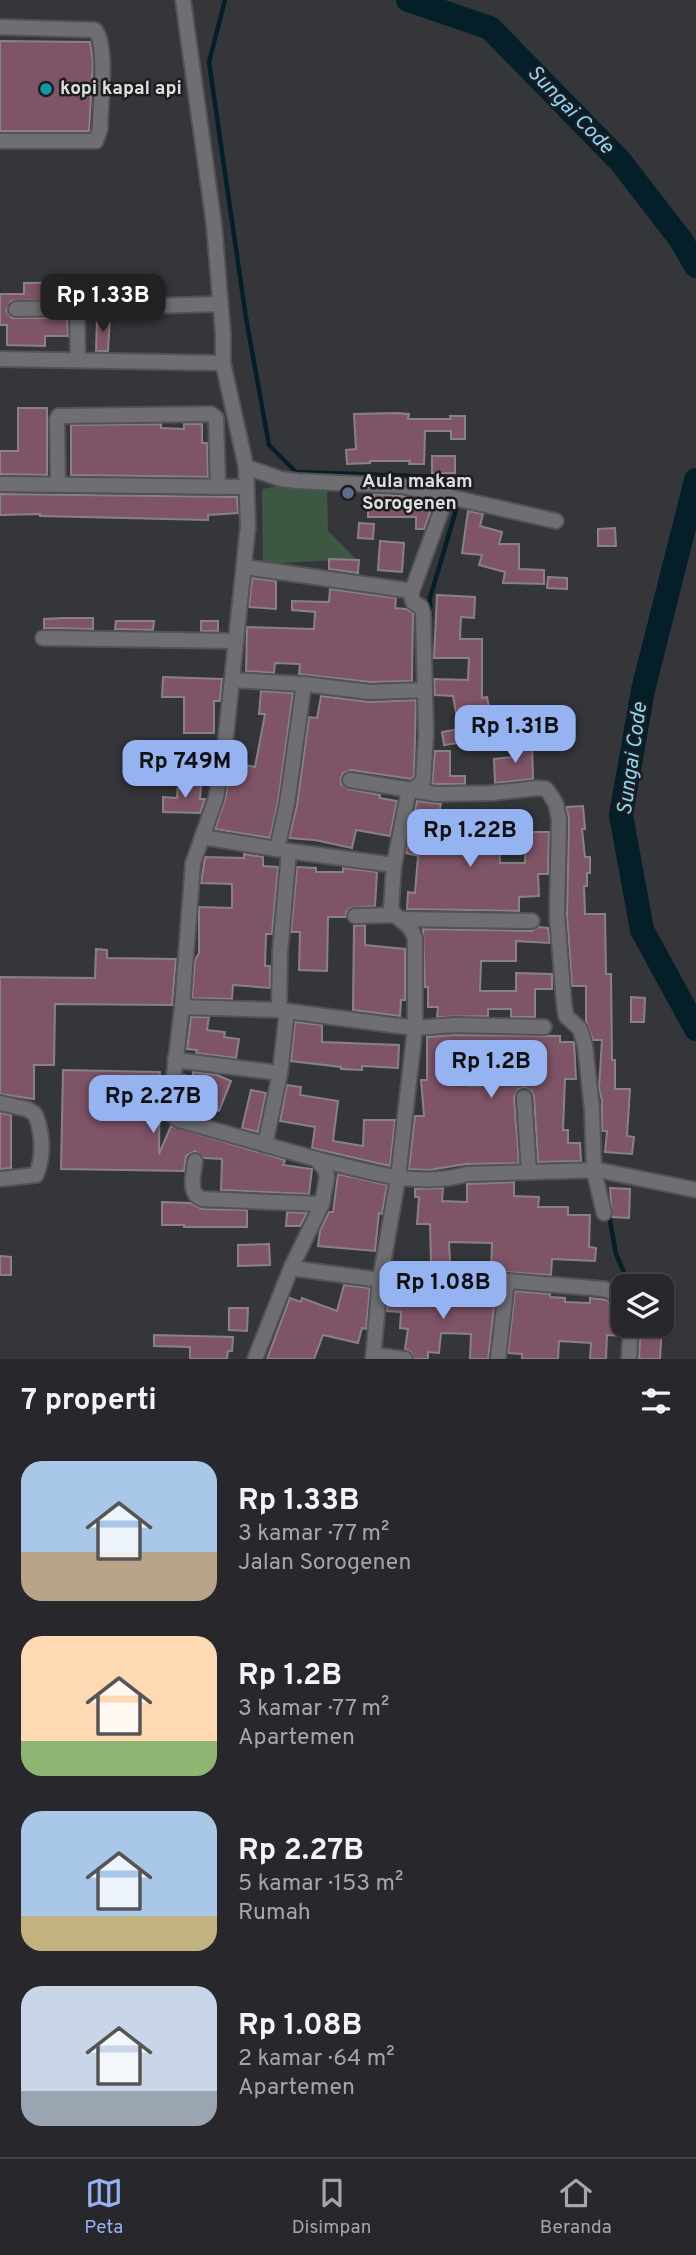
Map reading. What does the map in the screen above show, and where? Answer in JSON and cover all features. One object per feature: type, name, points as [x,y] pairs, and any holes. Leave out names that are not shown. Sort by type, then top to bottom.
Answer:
[{"type":"street","points":[[183,0],[214,225],[223,363],[246,467],[248,526],[225,745],[216,798],[193,863],[182,1007],[170,1109],[174,1118],[316,1159],[398,1178],[600,1171],[693,1190]]},
{"type":"street","points":[[0,27],[95,30],[100,36],[102,50],[100,129],[96,141],[0,141]]},
{"type":"street","points":[[16,309],[220,304]]},
{"type":"street","points":[[77,308],[78,360]]},
{"type":"street","points":[[0,359],[223,363]]},
{"type":"street","points":[[58,484],[59,416],[211,414],[216,418],[218,486]]},
{"type":"street","points":[[246,467],[289,480],[402,486],[556,521]]},
{"type":"street","points":[[0,484],[239,486]]},
{"type":"street","points":[[411,594],[453,496]]},
{"type":"street","points":[[244,567],[407,590],[413,603],[421,607],[423,613],[426,734],[423,780],[408,793],[394,865],[391,903],[398,917],[408,925],[415,938],[415,1028],[398,1178],[380,1280],[373,1357],[405,1359]]},
{"type":"street","points":[[43,638],[236,641]]},
{"type":"street","points":[[232,680],[304,684],[370,692],[424,690]]},
{"type":"street","points":[[265,1145],[280,1073],[283,1011],[280,952],[283,850],[304,684]]},
{"type":"street","points":[[351,780],[414,790],[464,794],[538,788],[546,789],[556,804],[559,819],[557,915],[564,1003],[566,1016],[580,1029],[585,1046],[604,1213]]},
{"type":"street","points":[[202,837],[394,865]]},
{"type":"street","points":[[355,916],[532,921]]},
{"type":"street","points":[[182,1007],[283,1011],[415,1028],[454,1025],[544,1027]]},
{"type":"street","points":[[175,1060],[280,1073]]},
{"type":"street","points":[[524,1097],[529,1172]]},
{"type":"street","points":[[0,1103],[27,1109],[35,1114],[39,1123],[41,1162],[36,1175],[0,1179]]},
{"type":"street","points":[[255,1359],[291,1268],[322,1204],[327,1177],[325,1169],[316,1159]]},
{"type":"street","points":[[195,1161],[192,1190],[202,1199],[322,1204]]},
{"type":"street","points":[[291,1268],[380,1280],[507,1281],[611,1292]]},
{"type":"street","points":[[498,1359],[507,1281]]},
{"type":"street","points":[[629,1359],[630,1337]]},
{"type":"green space","points":[[294,484],[327,486],[328,531],[356,559],[263,564],[262,489]]},
{"type":"building","name":"kopi kapal api","points":[[0,41],[90,42],[93,61],[89,131],[0,131]]},
{"type":"building","points":[[102,282],[102,298],[11,301],[6,310],[12,318],[67,318],[68,336],[45,336],[45,346],[7,345],[7,325],[0,325],[0,294],[24,294],[24,283]]},
{"type":"building","points":[[97,317],[110,317],[108,351],[96,351]]},
{"type":"building","points":[[18,408],[47,408],[47,475],[0,474],[0,451],[18,451]]},
{"type":"building","points":[[354,414],[409,414],[408,419],[451,419],[450,416],[465,416],[465,439],[451,439],[451,431],[425,431],[424,464],[409,464],[410,461],[370,461],[347,464],[346,450],[356,449]]},
{"type":"building","points":[[161,424],[161,428],[184,429],[184,424],[202,424],[202,443],[207,443],[208,477],[71,475],[71,425]]},
{"type":"building","points":[[432,456],[455,456],[455,473],[432,473]]},
{"type":"building","points":[[0,494],[237,497],[238,513],[208,515],[208,520],[0,515]]},
{"type":"building","points":[[374,494],[431,502],[424,529],[416,529],[416,517],[368,517],[368,505],[374,505]]},
{"type":"building","points":[[468,511],[483,514],[480,526],[502,532],[499,544],[519,544],[519,569],[544,570],[544,584],[503,583],[505,572],[479,565],[482,555],[462,553]]},
{"type":"building","points":[[359,523],[374,524],[373,539],[358,538]]},
{"type":"building","points":[[615,528],[616,546],[598,546],[598,529]]},
{"type":"building","points":[[380,541],[404,543],[402,572],[378,570]]},
{"type":"building","points":[[329,559],[359,560],[358,573],[329,569]]},
{"type":"building","points":[[548,577],[567,578],[567,589],[547,588]]},
{"type":"building","points":[[252,578],[276,581],[276,609],[249,607]]},
{"type":"building","points":[[330,589],[396,598],[395,608],[413,613],[412,681],[370,682],[299,674],[300,664],[275,663],[274,673],[246,671],[247,627],[314,629],[315,612],[292,610],[292,601],[329,602]]},
{"type":"building","points":[[437,595],[475,597],[474,618],[461,617],[460,639],[482,639],[482,698],[487,697],[490,712],[468,716],[472,741],[444,745],[442,732],[459,729],[453,696],[435,695],[434,679],[468,680],[469,658],[434,658]]},
{"type":"building","points":[[93,618],[93,629],[44,628],[44,619]]},
{"type":"building","points":[[116,621],[154,621],[153,630],[115,629]]},
{"type":"building","points":[[201,621],[218,621],[218,631],[201,631]]},
{"type":"building","points":[[163,677],[222,679],[220,701],[214,701],[214,733],[184,733],[184,697],[162,697]]},
{"type":"building","points":[[261,691],[293,693],[278,802],[270,838],[215,829],[225,800],[232,762],[255,767],[265,714],[259,714]]},
{"type":"building","points":[[321,696],[369,702],[416,700],[414,776],[411,779],[351,770],[343,773],[341,778],[341,784],[348,789],[397,801],[390,836],[356,830],[352,848],[315,840],[289,838],[297,805],[309,717],[317,718]]},
{"type":"building","points":[[532,744],[533,779],[495,783],[494,759],[513,757],[512,745]]},
{"type":"building","points":[[435,751],[450,751],[450,776],[465,776],[465,784],[432,784]]},
{"type":"building","points":[[178,784],[201,785],[200,799],[205,799],[200,813],[163,812],[163,797],[177,798]]},
{"type":"building","points":[[417,801],[441,804],[437,821],[444,823],[440,841],[482,843],[482,836],[499,836],[500,863],[525,863],[526,832],[549,832],[548,874],[538,874],[539,896],[519,897],[519,911],[407,909],[408,892],[415,893],[418,856],[406,853]]},
{"type":"building","points":[[583,806],[585,857],[590,857],[590,873],[587,873],[587,886],[584,886],[585,914],[605,914],[606,974],[611,974],[615,1089],[630,1089],[627,1136],[634,1137],[632,1154],[605,1152],[607,1131],[602,1131],[599,1088],[602,1040],[593,1040],[586,1021],[586,986],[572,986],[567,915],[569,819],[566,807]]},
{"type":"building","points":[[244,854],[263,857],[263,866],[278,867],[272,934],[266,934],[265,966],[270,966],[270,988],[233,985],[232,999],[192,998],[195,960],[199,953],[199,907],[232,908],[232,884],[201,883],[205,857],[244,858]]},
{"type":"building","points":[[297,867],[316,868],[316,872],[343,872],[343,868],[377,872],[375,906],[351,908],[346,912],[346,917],[328,917],[327,971],[299,970],[300,932],[291,932]]},
{"type":"building","points":[[365,925],[365,945],[405,949],[405,1000],[401,1000],[400,1016],[353,1010],[354,926]]},
{"type":"building","points":[[539,927],[548,928],[550,943],[516,941],[516,961],[481,961],[480,991],[516,991],[516,973],[552,974],[552,989],[535,989],[535,1017],[511,1017],[511,1009],[488,1009],[488,1016],[437,1017],[438,1007],[428,1007],[423,929],[532,931]]},
{"type":"building","points":[[96,949],[107,950],[107,958],[176,959],[172,1005],[55,1004],[54,1065],[34,1065],[34,1099],[0,1094],[0,977],[95,978]]},
{"type":"building","points":[[631,997],[645,998],[644,1022],[631,1022]]},
{"type":"building","points":[[191,1017],[209,1017],[207,1030],[225,1032],[224,1037],[239,1039],[236,1058],[196,1053],[197,1050],[187,1049]]},
{"type":"building","points":[[295,1022],[322,1025],[322,1042],[399,1045],[398,1068],[362,1066],[362,1070],[341,1069],[291,1061]]},
{"type":"building","points":[[560,1036],[560,1042],[574,1042],[576,1079],[565,1079],[563,1130],[568,1130],[568,1143],[580,1143],[581,1161],[538,1162],[534,1096],[532,1091],[524,1087],[518,1089],[514,1098],[519,1163],[409,1169],[415,1116],[424,1116],[421,1080],[427,1080],[427,1037]],"holes":[[[467,1059],[493,1060],[492,1085],[470,1086]]]},
{"type":"building","points":[[63,1070],[160,1072],[159,1154],[171,1126],[285,1160],[283,1165],[312,1169],[309,1194],[221,1190],[222,1159],[204,1158],[195,1151],[186,1156],[184,1171],[61,1169]]},
{"type":"building","points":[[193,1072],[217,1075],[231,1081],[219,1111],[213,1109],[209,1119],[180,1109],[184,1096],[181,1095],[184,1075],[193,1078]]},
{"type":"building","points":[[287,1085],[301,1087],[300,1095],[338,1101],[333,1141],[363,1146],[364,1120],[395,1120],[390,1166],[312,1148],[315,1127],[280,1121]]},
{"type":"building","points":[[251,1090],[266,1093],[258,1132],[242,1128]]},
{"type":"building","points":[[0,1113],[11,1115],[11,1168],[0,1169]]},
{"type":"building","points":[[338,1174],[387,1185],[382,1214],[379,1213],[375,1251],[318,1246],[320,1231],[329,1212],[333,1212]]},
{"type":"building","points":[[514,1182],[514,1196],[539,1197],[538,1207],[568,1207],[568,1215],[590,1215],[589,1247],[596,1248],[595,1261],[552,1259],[551,1275],[491,1271],[492,1243],[449,1242],[450,1262],[431,1263],[430,1224],[417,1224],[419,1197],[415,1197],[415,1189],[443,1188],[442,1201],[467,1202],[467,1184]]},
{"type":"building","points":[[610,1188],[630,1189],[629,1218],[612,1217]]},
{"type":"building","points":[[162,1202],[190,1203],[202,1209],[247,1210],[247,1227],[162,1225]]},
{"type":"building","points":[[287,1212],[307,1213],[300,1226],[286,1226]]},
{"type":"building","points":[[269,1244],[270,1265],[238,1266],[238,1245]]},
{"type":"building","points":[[0,1256],[11,1257],[11,1275],[0,1275]]},
{"type":"building","points":[[344,1285],[370,1288],[366,1329],[362,1328],[358,1343],[323,1335],[314,1359],[267,1359],[290,1298],[301,1302],[302,1298],[337,1311]]},
{"type":"building","points":[[389,1290],[418,1290],[418,1293],[449,1294],[449,1298],[475,1299],[490,1299],[490,1290],[496,1291],[488,1359],[470,1359],[471,1334],[441,1333],[439,1353],[428,1352],[428,1359],[414,1359],[411,1352],[405,1349],[408,1329],[400,1328],[401,1312],[387,1311]]},
{"type":"building","points":[[515,1291],[550,1294],[550,1297],[565,1298],[565,1302],[590,1303],[590,1298],[607,1300],[611,1304],[611,1335],[607,1335],[606,1359],[590,1359],[591,1343],[559,1341],[558,1359],[522,1359],[522,1354],[508,1353]]},
{"type":"building","points":[[229,1308],[248,1308],[247,1331],[229,1330]]},
{"type":"building","points":[[154,1335],[233,1337],[232,1351],[228,1351],[227,1359],[190,1359],[190,1347],[154,1346]]},
{"type":"building","points":[[640,1337],[661,1337],[660,1359],[639,1359]]},
{"type":"waterway","points":[[225,0],[209,62],[246,318],[269,445],[296,472],[442,477],[456,493]]},
{"type":"waterway","name":"Sungai Code","points":[[408,0],[490,28],[620,161],[681,240],[696,266]]},
{"type":"waterway","name":"Sungai Code","points":[[696,480],[643,690],[621,815],[642,930],[696,1029]]},
{"type":"waterway","points":[[430,617],[430,598],[459,500]]},
{"type":"waterway","points":[[609,1215],[616,1254],[625,1274]]},
{"type":"place","name":"kopi kapal api","points":[[46,89]]},
{"type":"place","name":"Aula makam Sorogenen","points":[[348,493]]}]
